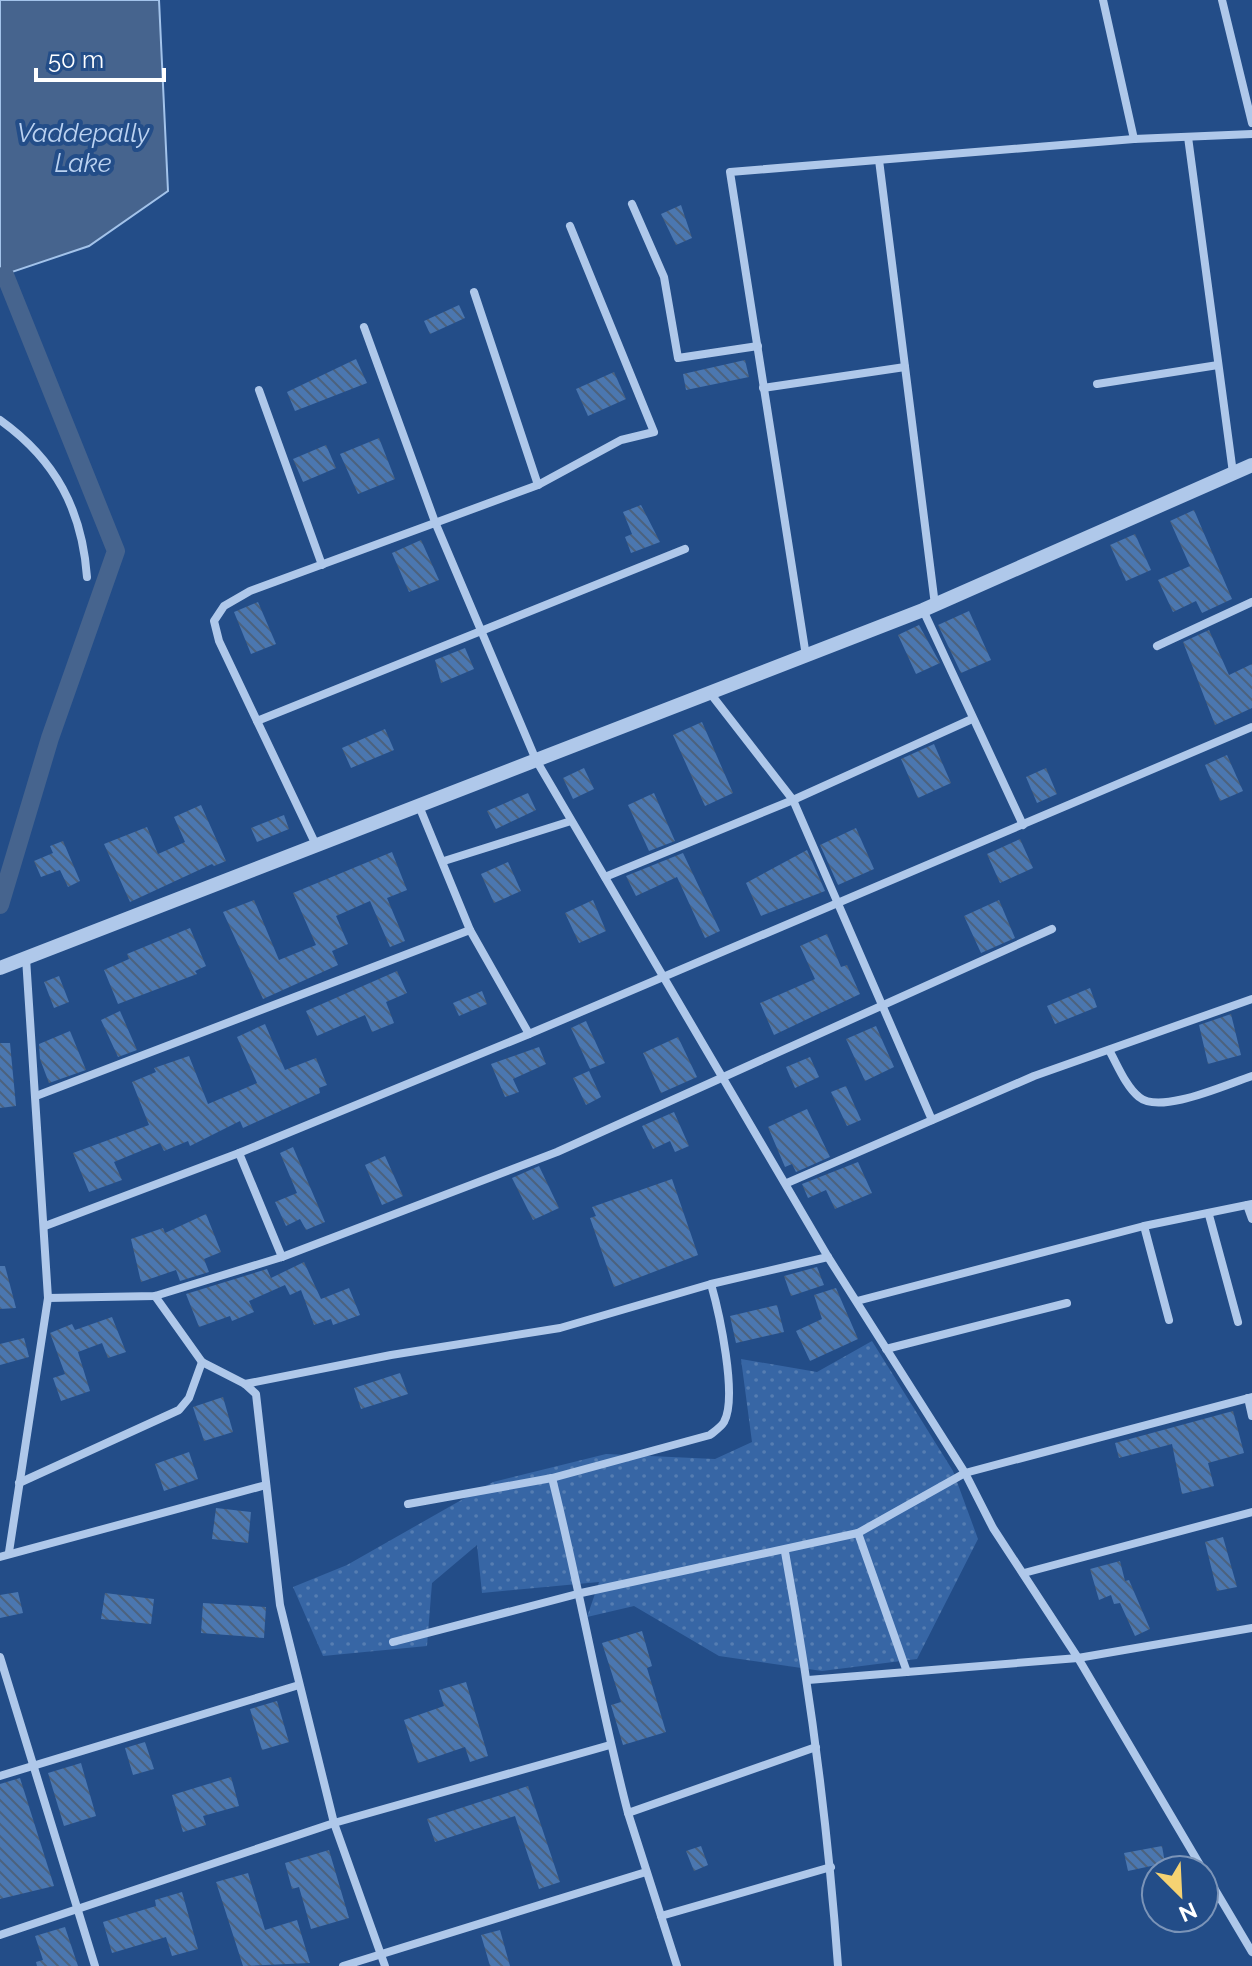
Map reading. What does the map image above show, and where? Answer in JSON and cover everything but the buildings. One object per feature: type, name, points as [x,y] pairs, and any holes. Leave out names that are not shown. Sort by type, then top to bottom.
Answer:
[{"type":"street","points":[[1103,0],[1134,139]]},
{"type":"street","points":[[1222,0],[1252,123]]},
{"type":"street","points":[[806,656],[730,172],[1134,139],[1252,134]]},
{"type":"street","points":[[1188,137],[1233,473]]},
{"type":"street","points":[[879,160],[905,367],[929,607],[972,719],[1023,825]]},
{"type":"street","points":[[632,204],[664,277],[678,358],[758,346]]},
{"type":"street","points":[[316,845],[219,641],[214,621],[224,606],[250,591],[538,485],[621,440],[654,432],[570,226]]},
{"type":"street","points":[[474,292],[538,485]]},
{"type":"street","points":[[364,327],[435,522],[536,760],[828,1257],[965,1473],[993,1528],[1078,1658],[1194,1854]]},
{"type":"street","points":[[1097,384],[1218,365]]},
{"type":"street","points":[[763,388],[905,367]]},
{"type":"street","points":[[259,390],[322,565]]},
{"type":"street","points":[[0,420],[22,436],[63,486],[84,538],[87,577]]},
{"type":"street","points":[[9,1552],[48,1298],[36,1096],[13,962],[929,607],[1252,465]]},
{"type":"street","points":[[257,721],[685,549]]},
{"type":"street","points":[[1157,646],[1252,602]]},
{"type":"street","points":[[710,693],[793,800],[880,1007],[932,1120]]},
{"type":"street","points":[[605,877],[793,800],[972,719]]},
{"type":"street","points":[[45,1226],[239,1153],[529,1034],[1252,727]]},
{"type":"street","points":[[419,806],[470,930],[529,1034]]},
{"type":"street","points":[[444,861],[571,821]]},
{"type":"street","points":[[48,1298],[155,1296],[282,1257],[557,1152],[1052,929]]},
{"type":"street","points":[[36,1096],[470,930]]},
{"type":"street","points":[[787,1183],[1034,1076],[1252,999]]},
{"type":"street","points":[[1109,1050],[1138,1097],[1152,1104],[1169,1103],[1252,1076]]},
{"type":"street","points":[[239,1153],[282,1257]]},
{"type":"street","points":[[857,1301],[1144,1226],[1250,1205],[1252,1219]]},
{"type":"street","points":[[1209,1215],[1238,1322]]},
{"type":"street","points":[[1144,1226],[1169,1320]]},
{"type":"street","points":[[245,1384],[391,1355],[560,1328],[711,1284],[828,1257]]},
{"type":"street","points":[[408,1504],[552,1478],[710,1435],[723,1424],[729,1408],[724,1335],[711,1284]]},
{"type":"street","points":[[155,1296],[202,1362],[245,1384],[256,1394],[280,1605],[334,1823],[385,1966]]},
{"type":"street","points":[[886,1349],[1067,1303]]},
{"type":"street","points":[[19,1483],[179,1410],[189,1398],[202,1362]]},
{"type":"street","points":[[393,1642],[581,1593],[785,1552],[858,1533],[965,1473],[1250,1397],[1252,1416]]},
{"type":"street","points":[[552,1478],[581,1593],[610,1745],[628,1813],[677,1966]]},
{"type":"street","points":[[0,1557],[9,1552],[266,1485]]},
{"type":"street","points":[[1024,1573],[1252,1512]]},
{"type":"street","points":[[858,1533],[907,1672]]},
{"type":"street","points":[[785,1552],[808,1680],[831,1867],[838,1966]]},
{"type":"street","points":[[808,1680],[1078,1658],[1252,1628]]},
{"type":"street","points":[[0,1657],[95,1966]]},
{"type":"street","points":[[0,1776],[299,1685]]},
{"type":"street","points":[[0,1935],[334,1823],[610,1745]]},
{"type":"street","points":[[628,1813],[816,1747]]},
{"type":"street","points":[[661,1916],[831,1867]]},
{"type":"street","points":[[343,1966],[646,1872]]},
{"type":"street","points":[[1220,1897],[1252,1952]]},
{"type":"shaded area","points":[[872,1341],[953,1471],[978,1539],[917,1659],[822,1671],[719,1656],[634,1606],[587,1617],[599,1582],[482,1593],[477,1545],[432,1583],[427,1646],[323,1656],[293,1587],[347,1565],[493,1482],[606,1454],[715,1459],[752,1442],[741,1359],[817,1372]]},
{"type":"water","name":"Vaddepally Lake","points":[[0,0],[159,0],[168,191],[89,246],[0,276]]},
{"type":"waterway","points":[[0,905],[50,738],[116,551],[5,275]]}]
